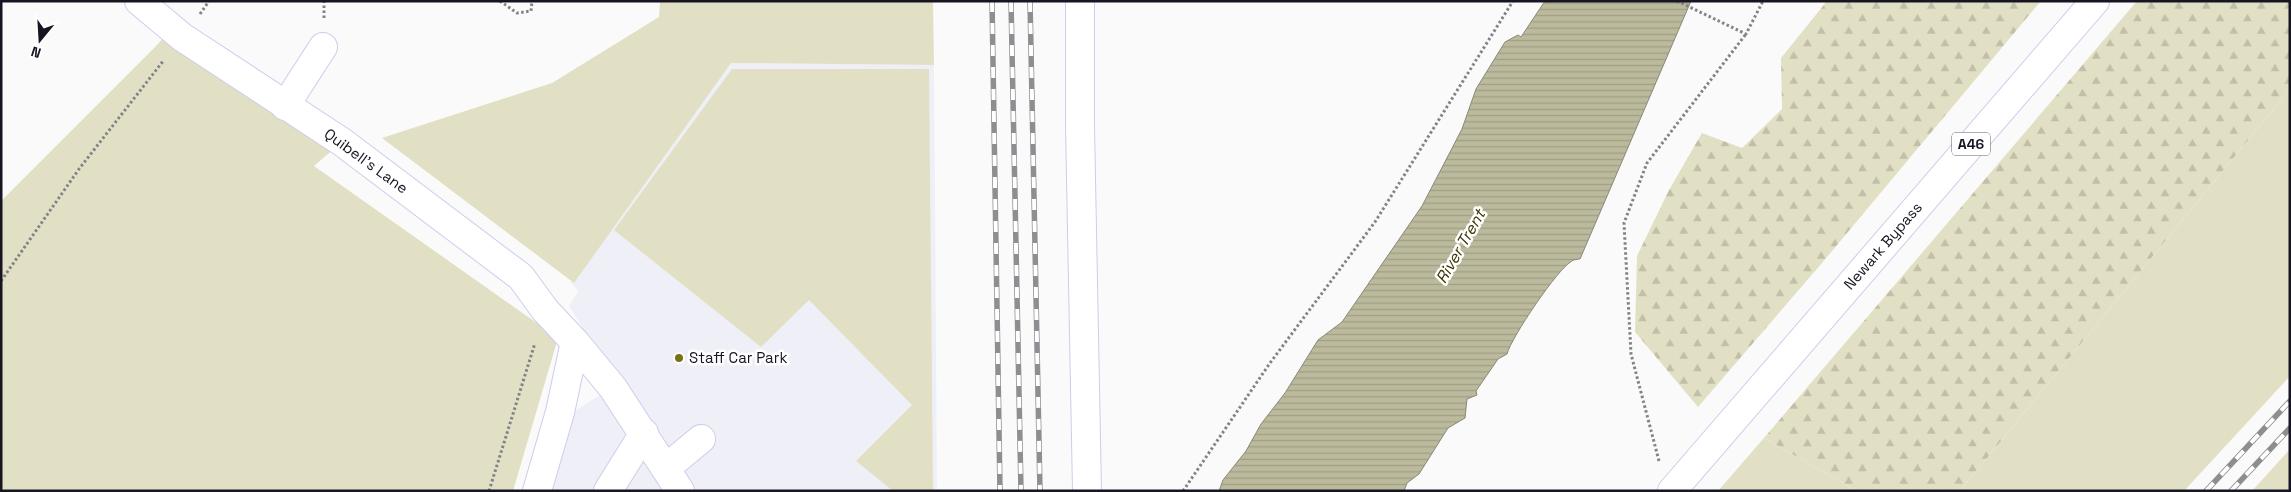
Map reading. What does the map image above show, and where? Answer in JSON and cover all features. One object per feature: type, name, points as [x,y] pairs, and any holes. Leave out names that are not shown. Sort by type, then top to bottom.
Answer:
[{"type":"main road","name":"Quibell's Lane","points":[[139,1],[182,36],[342,142],[520,277],[545,310],[575,342],[613,388],[680,491]]},
{"type":"main road","points":[[1080,1],[1080,126],[1087,491]]},
{"type":"main road","name":"Newark Bypass","points":[[1672,491],[2094,1]]},
{"type":"main road","points":[[285,106],[323,47]]},
{"type":"main road","points":[[537,491],[560,412],[575,342]]},
{"type":"main road","points":[[608,491],[644,433]]},
{"type":"main road","points":[[666,468],[701,439]]},
{"type":"path","points":[[500,1],[517,13],[531,11],[532,1]]},
{"type":"path","points":[[1183,491],[1270,363],[1375,222],[1514,1]]},
{"type":"path","points":[[1677,1],[1746,34]]},
{"type":"path","points":[[1660,465],[1631,354],[1624,223],[1647,163],[1746,34],[1763,1]]},
{"type":"path","points":[[1,281],[79,169],[139,95],[182,36]]},
{"type":"path","points":[[489,491],[545,310]]},
{"type":"shaded area","points":[[731,63],[934,65],[937,491],[545,491],[568,415],[618,384],[569,306],[578,291],[570,281]]},
{"type":"green space","points":[[660,1],[933,1],[934,65],[731,63],[574,283],[382,138],[552,83],[659,17]]},
{"type":"green space","points":[[1827,1],[2041,1],[1822,263],[1698,407],[1635,332],[1637,256],[1669,190],[1702,133],[1742,148],[1782,109],[1781,58]]},
{"type":"green space","points":[[2137,1],[2290,1],[2290,89],[1960,491],[1857,491],[1764,438]]},
{"type":"green space","points":[[172,28],[342,142],[314,166],[558,338],[513,491],[1,491],[1,201]]},
{"type":"green space","points":[[732,69],[929,69],[933,491],[893,491],[856,461],[912,405],[809,300],[761,347],[614,230]]},
{"type":"green space","points":[[2290,89],[2290,376],[2184,491],[1960,491]]},
{"type":"green space","points":[[1764,438],[1857,491],[1718,491]]},
{"type":"green space","points":[[2290,449],[2290,491],[2252,491]]},
{"type":"water","name":"River Trent","points":[[1545,1],[1691,1],[1580,259],[1572,261],[1565,266],[1546,289],[1517,334],[1507,354],[1498,359],[1476,391],[1477,395],[1467,399],[1465,418],[1448,428],[1419,474],[1407,483],[1404,491],[1219,491],[1223,480],[1246,451],[1261,424],[1285,393],[1318,340],[1342,322],[1422,206],[1462,129],[1476,89],[1505,42],[1518,35],[1521,37]]},
{"type":"railway","points":[[992,1],[1000,491]]},
{"type":"railway","points":[[1011,1],[1021,491]]},
{"type":"railway","points":[[1030,1],[1040,491]]},
{"type":"railway","points":[[2206,491],[2290,401]]},
{"type":"railway","points":[[2231,491],[2290,428]]},
{"type":"place","name":"Staff Car Park","points":[[679,358]]}]
